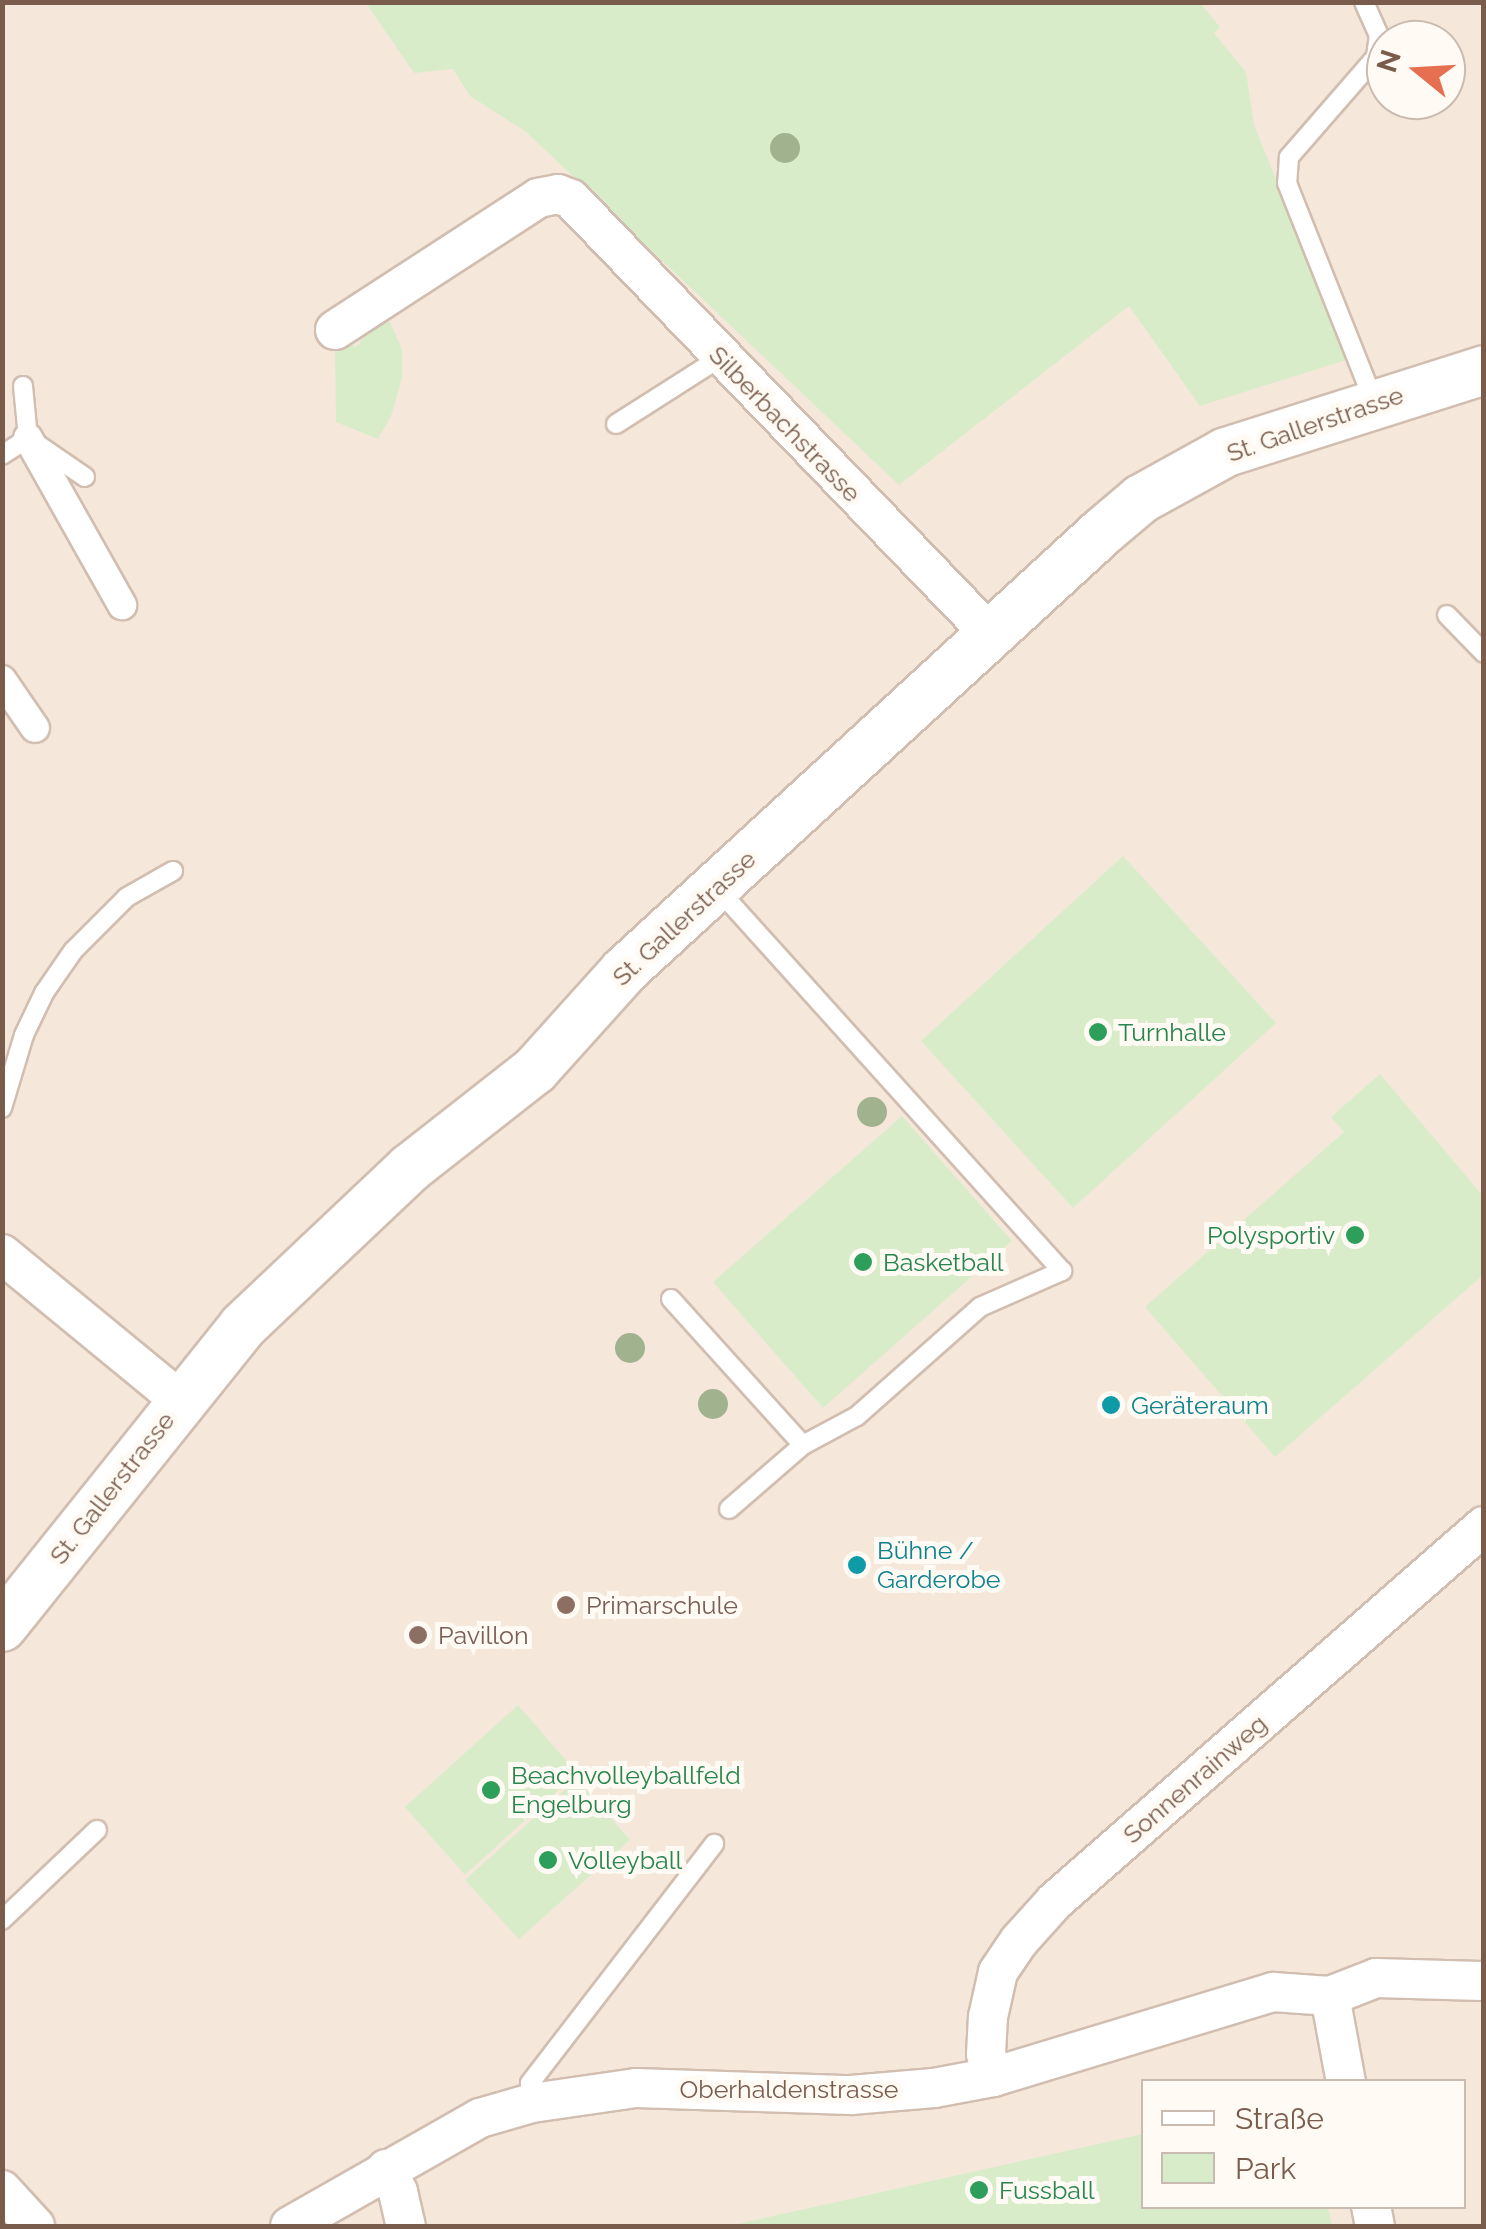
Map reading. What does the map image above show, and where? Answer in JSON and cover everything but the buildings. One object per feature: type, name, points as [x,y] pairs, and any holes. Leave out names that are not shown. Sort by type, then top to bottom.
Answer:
[{"type":"street","name":"Silberbachstrasse","points":[[335,330],[538,198],[558,194],[571,198],[990,634]]},
{"type":"street","name":"St. Gallerstrasse","points":[[2,1627],[243,1326],[410,1168],[535,1070],[624,971],[1141,499],[1226,452],[1484,370]]},
{"type":"street","points":[[28,438],[122,606]]},
{"type":"street","points":[[2,680],[35,728]]},
{"type":"street","points":[[5,1258],[180,1400]]},
{"type":"street","name":"Sonnenrainweg","points":[[992,2077],[986,2054],[988,2016],[998,1972],[1019,1941],[1055,1902],[1484,1526]]},
{"type":"street","name":"Oberhaldenstrasse","points":[[290,2226],[480,2118],[532,2103],[636,2088],[851,2094],[934,2088],[992,2077],[1273,1992],[1330,1996],[1376,1978],[1484,1981]]},
{"type":"street","points":[[1330,1996],[1345,2079]]},
{"type":"street","points":[[386,2169],[398,2192],[406,2226]]},
{"type":"street","points":[[2,2190],[35,2226]]},
{"type":"lane","points":[[1364,2],[1379,35],[1376,57],[1289,157],[1287,183],[1374,402]]},
{"type":"lane","points":[[616,424],[720,357]]},
{"type":"lane","points":[[23,386],[28,438]]},
{"type":"lane","points":[[2,455],[28,438]]},
{"type":"lane","points":[[28,438],[86,477]]},
{"type":"lane","points":[[1447,615],[1484,653]]},
{"type":"lane","points":[[2,1108],[24,1035],[44,993],[74,950],[127,898],[174,871]]},
{"type":"lane","points":[[716,887],[1062,1271],[980,1307],[857,1416],[803,1445],[728,1509]]},
{"type":"lane","points":[[670,1299],[803,1445]]},
{"type":"lane","points":[[2,1920],[97,1830]]},
{"type":"lane","points":[[532,2103],[530,2084],[714,1844]]},
{"type":"shaded area","points":[[3,3],[1483,3],[1483,2226],[3,2226]]},
{"type":"green space","points":[[366,3],[1200,3],[1220,27],[1214,33],[1246,72],[1254,125],[1349,359],[1200,406],[1129,306],[899,485],[525,131],[470,96],[453,69],[414,73]]},
{"type":"green space","points":[[390,322],[402,349],[402,378],[391,416],[378,439],[336,422],[335,348],[348,342],[356,347],[373,325]]},
{"type":"green space","name":"Turnhalle","points":[[1123,856],[1276,1023],[1073,1208],[921,1041]]},
{"type":"green space","name":"Polysportiv","points":[[1380,1074],[1483,1196],[1483,1275],[1275,1457],[1145,1307],[1344,1132],[1331,1117]]},
{"type":"green space","name":"Basketball","points":[[902,1116],[1012,1241],[823,1408],[713,1282]]},
{"type":"green space","name":"Beachvolleyballfeld Engelburg","points":[[518,1705],[577,1773],[465,1875],[405,1807]]},
{"type":"green space","name":"Volleyball","points":[[577,1779],[630,1840],[519,1939],[465,1880]]},
{"type":"green space","points":[[1141,2134],[1141,2209],[1328,2209],[1332,2226],[728,2226]]},
{"type":"place","name":"Turnhalle","points":[[1098,1032]]},
{"type":"place","name":"Polysportiv","points":[[1355,1235]]},
{"type":"place","name":"Basketball","points":[[863,1262]]},
{"type":"place","name":"Geräteraum","points":[[1111,1405]]},
{"type":"place","name":"Bühne / Garderobe","points":[[857,1565]]},
{"type":"place","name":"Primarschule","points":[[566,1605]]},
{"type":"place","name":"Pavillon","points":[[418,1635]]},
{"type":"place","name":"Beachvolleyballfeld Engelburg","points":[[491,1790]]},
{"type":"place","name":"Volleyball","points":[[548,1860]]},
{"type":"place","name":"Fussball","points":[[979,2190]]}]
